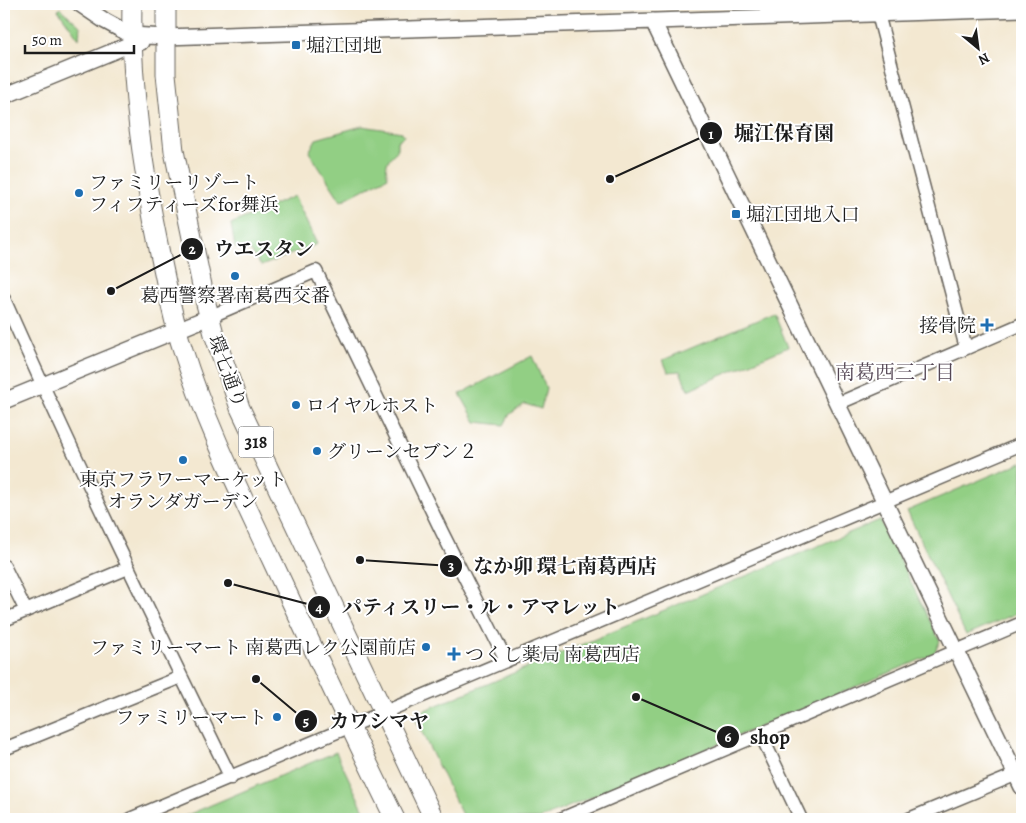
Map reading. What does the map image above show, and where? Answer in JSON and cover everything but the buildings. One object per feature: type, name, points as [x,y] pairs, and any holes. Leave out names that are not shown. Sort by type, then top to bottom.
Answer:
[{"type":"main road","name":"環七通り","points":[[132,4],[131,39],[134,78],[150,203],[177,331],[195,386],[236,482],[350,728],[395,819]]},
{"type":"main road","name":"環七通り","points":[[166,4],[166,74],[174,151],[214,334],[240,408],[434,819]]},
{"type":"street","points":[[80,4],[131,39]]},
{"type":"street","points":[[4,96],[131,39],[1022,9]]},
{"type":"street","points":[[878,14],[966,348]]},
{"type":"street","points":[[653,21],[956,651],[1020,777],[909,819]]},
{"type":"street","points":[[4,401],[177,331],[316,271],[506,660]]},
{"type":"street","points":[[4,299],[128,568],[231,778]]},
{"type":"street","points":[[837,404],[1022,324]]},
{"type":"street","points":[[130,819],[384,714],[506,660],[1022,444]]},
{"type":"street","points":[[4,566],[26,611]]},
{"type":"street","points":[[4,620],[128,568]]},
{"type":"street","points":[[561,819],[579,816],[761,735],[1022,624]]},
{"type":"street","points":[[4,749],[181,677]]},
{"type":"street","points":[[761,735],[801,819]]},
{"type":"green space","points":[[60,8],[80,26],[79,39],[58,10]]},
{"type":"green space","points":[[362,126],[402,132],[404,136],[397,141],[397,151],[388,162],[386,169],[388,177],[341,201],[309,152],[316,139]]},
{"type":"green space","points":[[294,196],[317,244],[261,266],[248,247],[235,248],[231,224]]},
{"type":"green space","points":[[774,313],[788,347],[688,390],[680,371],[668,372],[663,360]]},
{"type":"green space","points":[[532,356],[546,388],[541,409],[525,404],[510,414],[504,425],[476,422],[460,394]]},
{"type":"green space","points":[[1022,462],[1022,611],[966,635],[907,511]]},
{"type":"green space","points":[[880,520],[940,641],[934,654],[539,819],[464,819],[416,720],[418,713]]},
{"type":"green space","points":[[336,752],[368,819],[178,819]]},
{"type":"place","name":"堀江団地","points":[[296,45]]},
{"type":"place","name":"堀江保育園","points":[[610,179]]},
{"type":"place","name":"ファミリーリゾート フィフティーズfor舞浜","points":[[79,193]]},
{"type":"place","name":"堀江団地入口","points":[[736,214]]},
{"type":"place","name":"葛西警察署南葛西交番","points":[[235,276]]},
{"type":"place","name":"ウエスタン","points":[[111,291]]},
{"type":"place","name":"接骨院","points":[[987,325]]},
{"type":"place","name":"ロイヤルホスト","points":[[296,405]]},
{"type":"place","name":"グリーンセブン２","points":[[317,451]]},
{"type":"place","name":"東京フラワーマーケット オランダガーデン","points":[[183,460]]},
{"type":"place","name":"なか卯 環七南葛西店","points":[[360,560]]},
{"type":"place","name":"パティスリー・ル・アマレット","points":[[228,583]]},
{"type":"place","name":"ファミリーマート 南葛西レク公園前店","points":[[426,647]]},
{"type":"place","name":"つくし薬局 南葛西店","points":[[454,654]]},
{"type":"place","name":"カワシマヤ","points":[[256,679]]},
{"type":"place","name":"shop","points":[[636,697]]},
{"type":"place","name":"ファミリーマート","points":[[277,717]]},
{"type":"district","name":"南葛西三丁目","points":[[895,372]]}]
